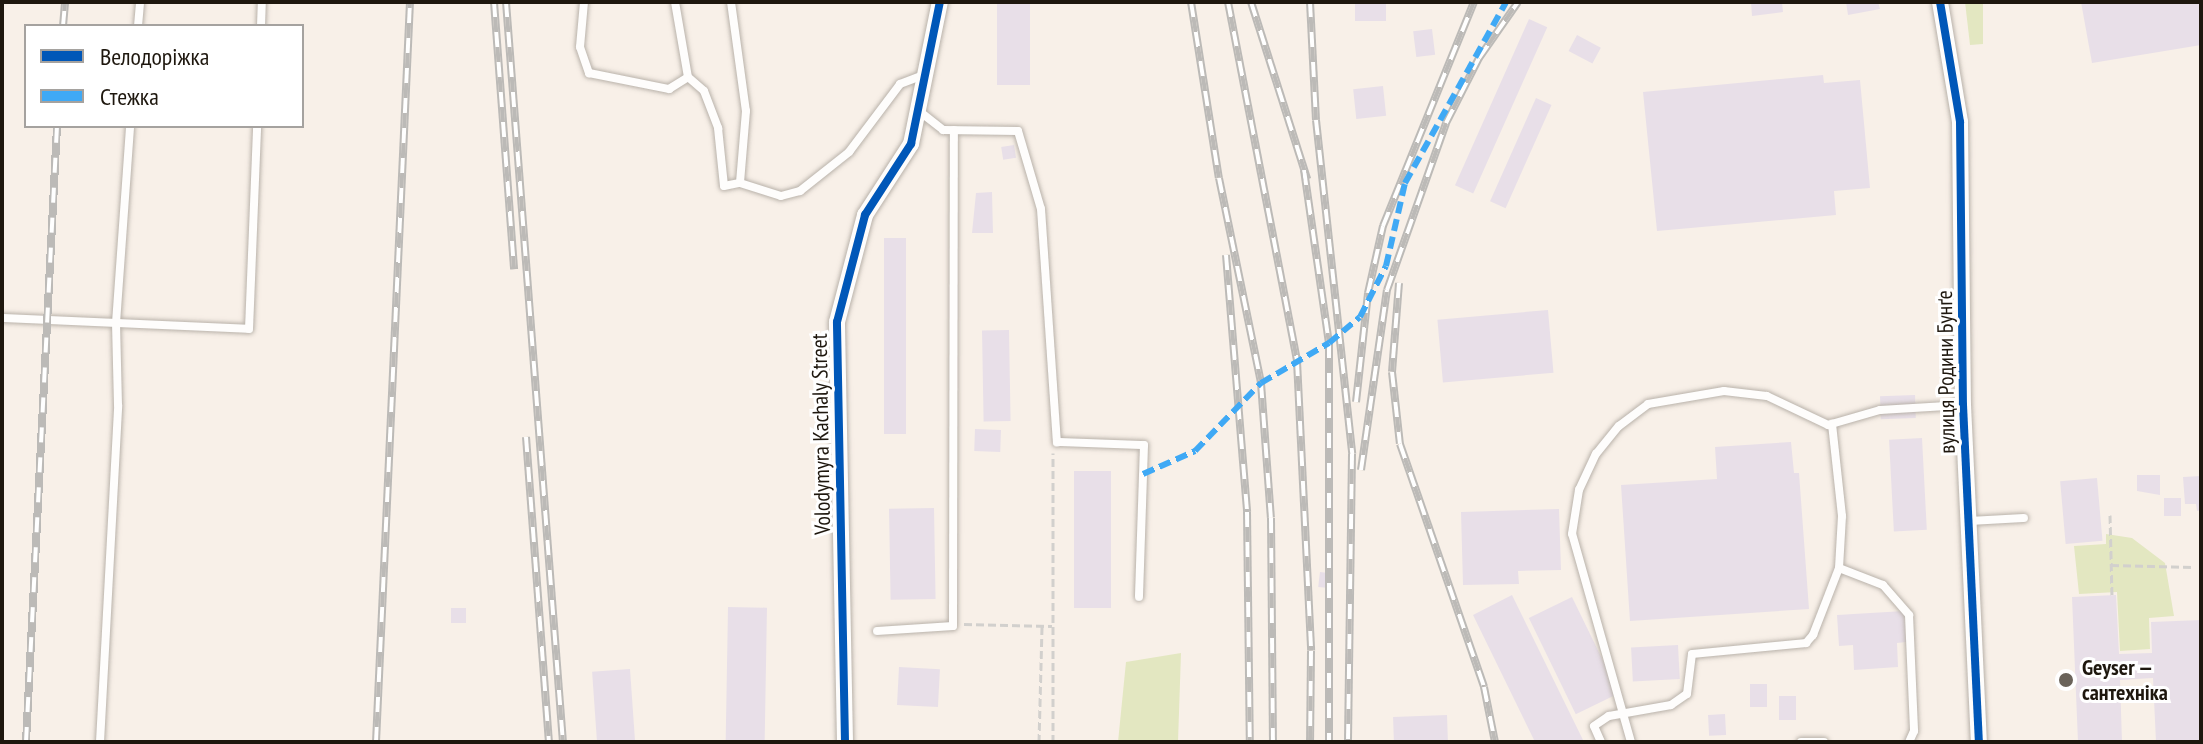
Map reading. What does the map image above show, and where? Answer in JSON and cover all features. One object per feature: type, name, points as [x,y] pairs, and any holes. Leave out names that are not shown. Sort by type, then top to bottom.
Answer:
[{"type":"street","name":"Volodymyra Kachaly Street","points":[[845,742],[837,322],[865,215],[911,144],[940,2]]},
{"type":"street","name":"вулиця Родини Бунґе","points":[[1940,2],[1960,122],[1963,405],[1979,742]]},
{"type":"lane","points":[[138,24],[140,2]]},
{"type":"lane","points":[[261,24],[262,2]]},
{"type":"lane","points":[[584,2],[580,47],[589,73],[669,89],[688,77]]},
{"type":"lane","points":[[675,2],[688,77],[704,91],[718,128],[724,186],[740,183],[781,196],[800,191],[849,152],[900,84],[927,73]]},
{"type":"lane","points":[[731,2],[746,111],[740,183]]},
{"type":"lane","points":[[919,110],[943,130],[1018,131],[1041,209],[1057,442],[1144,445],[1139,597]]},
{"type":"lane","points":[[100,742],[118,405],[116,323],[130,128]]},
{"type":"lane","points":[[2,318],[249,329],[257,128]]},
{"type":"lane","points":[[877,631],[953,626],[954,130]]},
{"type":"lane","points":[[1631,742],[1625,710],[1572,534],[1579,490],[1596,454],[1619,426],[1648,404],[1724,391],[1767,396],[1832,424],[1880,410],[1963,405]]},
{"type":"lane","points":[[1601,742],[1594,726],[1625,710],[1671,705],[1687,694],[1692,654],[1806,643],[1823,619],[1839,568],[1842,516],[1832,424]]},
{"type":"lane","points":[[1969,521],[2024,518]]},
{"type":"lane","points":[[1839,568],[1883,585],[1909,615],[1914,731],[1909,742]]},
{"type":"lane","points":[[1801,742],[1824,742]]},
{"type":"path","points":[[1053,742],[1050,463],[1057,442]]},
{"type":"path","points":[[2110,515],[2112,595]]},
{"type":"path","points":[[2111,565],[2193,567]]},
{"type":"path","points":[[953,626],[1052,626]]},
{"type":"path","points":[[1039,742],[1042,626]]},
{"type":"green space","points":[[1965,2],[1983,2],[1983,44],[1970,45]]},
{"type":"green space","points":[[2106,534],[2132,538],[2165,563],[2174,616],[2149,618],[2150,649],[2120,651],[2117,592],[2079,594],[2074,546],[2106,544]]},
{"type":"green space","points":[[1181,653],[1178,742],[1118,742],[1126,662]]},
{"type":"building","points":[[997,2],[1030,2],[1030,85],[997,85]]},
{"type":"building","points":[[1355,2],[1386,2],[1386,21],[1355,21]]},
{"type":"building","points":[[1751,2],[1782,2],[1783,12],[1752,16]]},
{"type":"building","points":[[1846,2],[1878,2],[1880,9],[1848,15]]},
{"type":"building","points":[[2081,2],[2201,2],[2201,45],[2092,63]]},
{"type":"building","points":[[1529,19],[1547,27],[1473,193],[1455,185]]},
{"type":"building","points":[[1432,29],[1435,55],[1416,57],[1413,31]]},
{"type":"building","points":[[1577,35],[1601,48],[1592,64],[1569,51]]},
{"type":"building","points":[[1823,75],[1824,83],[1860,80],[1870,188],[1834,191],[1836,215],[1657,231],[1643,92]]},
{"type":"building","points":[[1383,86],[1386,116],[1356,119],[1353,89]]},
{"type":"building","points":[[1536,98],[1552,105],[1506,208],[1490,201]]},
{"type":"building","points":[[1014,145],[1016,158],[1003,160],[1001,147]]},
{"type":"building","points":[[992,192],[993,233],[972,233],[976,193]]},
{"type":"building","points":[[884,238],[906,238],[906,434],[884,434]]},
{"type":"building","points":[[1548,310],[1553,373],[1443,382],[1437,320]]},
{"type":"building","points":[[982,330],[1009,330],[1011,421],[984,421]]},
{"type":"building","points":[[1915,395],[1916,418],[1881,419],[1880,396]]},
{"type":"building","points":[[975,429],[1001,430],[1000,452],[974,451]]},
{"type":"building","points":[[1922,438],[1927,530],[1894,532],[1889,440]]},
{"type":"building","points":[[1791,442],[1794,473],[1799,473],[1809,609],[1630,621],[1621,485],[1717,479],[1715,447]]},
{"type":"building","points":[[1074,471],[1111,471],[1111,608],[1074,608]]},
{"type":"building","points":[[2137,475],[2160,475],[2160,495],[2137,491]]},
{"type":"building","points":[[2201,476],[2201,510],[2197,511],[2196,504],[2185,504],[2183,477]]},
{"type":"building","points":[[2097,478],[2102,541],[2066,544],[2060,481]]},
{"type":"building","points":[[2164,498],[2181,498],[2181,516],[2164,516]]},
{"type":"building","points":[[934,508],[936,599],[891,600],[889,509]]},
{"type":"building","points":[[1559,509],[1561,570],[1518,571],[1519,584],[1463,585],[1461,512]]},
{"type":"building","points":[[1320,572],[1328,573],[1326,588],[1318,587]]},
{"type":"building","points":[[1512,595],[1584,742],[1535,742],[1473,615]]},
{"type":"building","points":[[2116,595],[2119,654],[2152,653],[2151,622],[2201,620],[2201,742],[2156,742],[2153,678],[2120,680],[2122,742],[2078,742],[2072,597]]},
{"type":"building","points":[[1572,597],[1619,693],[1576,714],[1529,618]]},
{"type":"building","points":[[728,607],[767,608],[765,742],[726,742]]},
{"type":"building","points":[[451,608],[466,608],[466,623],[451,623]]},
{"type":"building","points":[[1904,611],[1906,642],[1897,643],[1898,667],[1854,670],[1853,645],[1839,646],[1837,615]]},
{"type":"building","points":[[1678,645],[1680,679],[1633,681],[1631,647]]},
{"type":"building","points":[[899,667],[940,669],[938,707],[897,705]]},
{"type":"building","points":[[630,669],[635,742],[597,742],[592,672]]},
{"type":"building","points":[[1750,684],[1767,684],[1767,707],[1750,707]]},
{"type":"building","points":[[1779,696],[1796,696],[1796,720],[1779,720]]},
{"type":"building","points":[[1725,714],[1726,735],[1709,736],[1708,715]]},
{"type":"building","points":[[1447,715],[1448,742],[1394,742],[1393,717]]},
{"type":"railway","points":[[63,24],[65,2]]},
{"type":"railway","points":[[376,742],[410,2]]},
{"type":"railway","points":[[494,2],[514,269]]},
{"type":"railway","points":[[506,2],[563,742]]},
{"type":"railway","points":[[1191,2],[1219,178],[1261,383],[1271,518],[1273,742]]},
{"type":"railway","points":[[1228,2],[1297,361],[1311,651],[1310,742]]},
{"type":"railway","points":[[1251,2],[1307,179]]},
{"type":"railway","points":[[1310,2],[1316,120],[1352,454],[1348,742]]},
{"type":"railway","points":[[1356,402],[1368,293],[1383,226],[1474,2]]},
{"type":"railway","points":[[1361,470],[1387,290],[1446,123],[1479,58],[1518,2]]},
{"type":"railway","points":[[26,742],[57,128]]},
{"type":"railway","points":[[1304,170],[1329,343],[1329,742]]},
{"type":"railway","points":[[1226,255],[1247,512],[1250,742]]},
{"type":"railway","points":[[1399,283],[1392,372],[1400,444],[1484,687],[1495,742]]},
{"type":"railway","points":[[526,437],[549,742]]},
{"type":"marked path","points":[[1143,474],[1195,451],[1261,383],[1329,343],[1360,317],[1386,266],[1405,183],[1506,2]]},
{"type":"cycle path","points":[[845,742],[837,322],[865,215],[911,144],[940,2]]},
{"type":"cycle path","points":[[1940,2],[1960,122],[1963,405],[1979,742]]},
{"type":"place","name":"Geyser — сантехніка","points":[[2066,680]]}]
